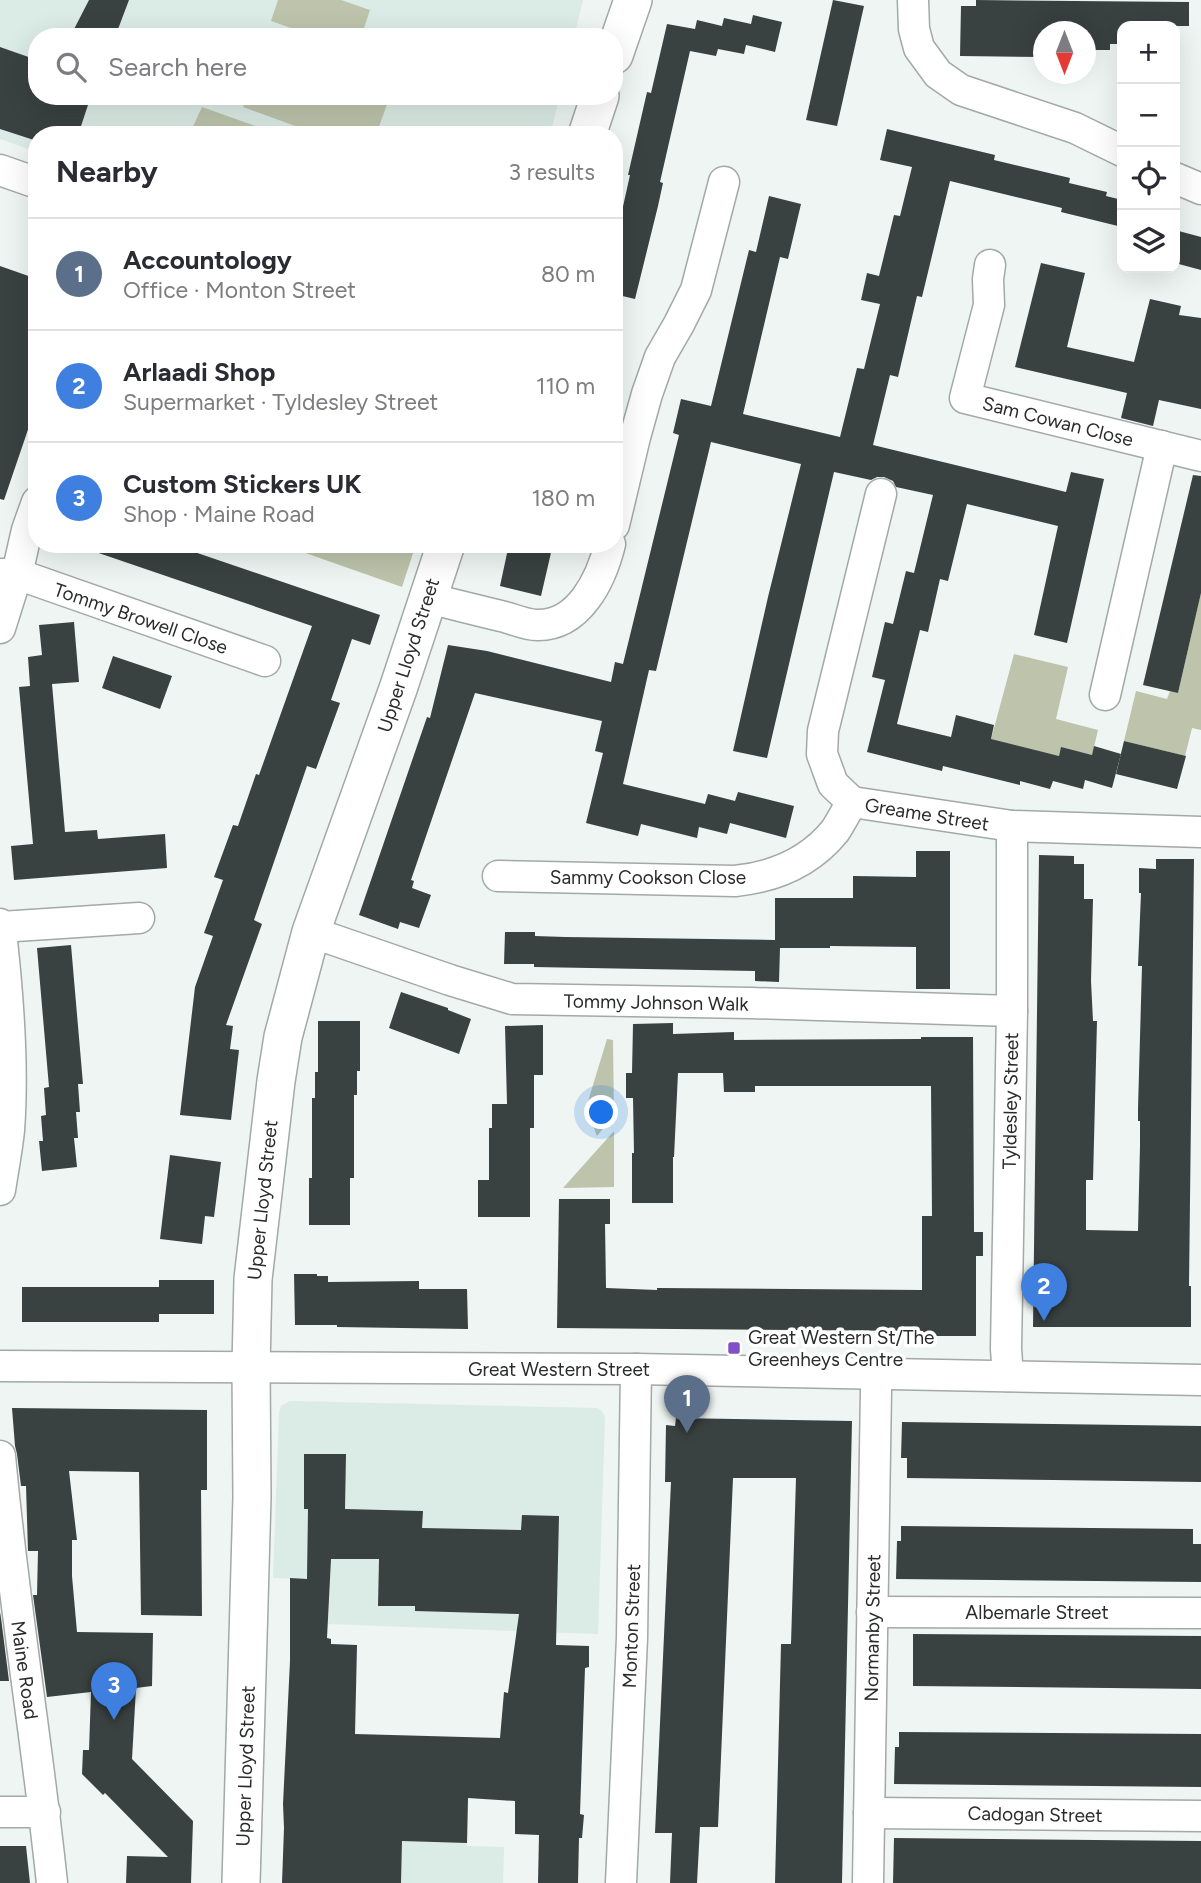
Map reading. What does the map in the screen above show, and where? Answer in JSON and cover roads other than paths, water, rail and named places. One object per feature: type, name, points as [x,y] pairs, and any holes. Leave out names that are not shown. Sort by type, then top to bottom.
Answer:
[{"type":"street","points":[[623,29],[633,0]]},
{"type":"street","points":[[913,0],[914,29],[919,48],[938,74],[961,90],[1075,128],[1117,149]]},
{"type":"street","points":[[590,126],[597,105]]},
{"type":"street","points":[[0,170],[28,180]]},
{"type":"street","points":[[1180,180],[1201,189]]},
{"type":"street","points":[[623,489],[647,394],[660,357],[696,290],[724,182]]},
{"type":"street","name":"Sam Cowan Close","points":[[990,265],[989,305],[965,398],[1201,456]]},
{"type":"street","points":[[1105,695],[1162,446]]},
{"type":"street","name":"Greame Street","points":[[881,494],[823,731],[822,754],[833,784],[852,803],[1012,827],[1201,832]]},
{"type":"street","points":[[0,628],[9,574],[28,527]]},
{"type":"street","name":"Upper Lloyd Street","points":[[241,1883],[252,1510],[253,1279],[276,1081],[283,1037],[310,932],[398,690],[443,553]]},
{"type":"street","points":[[427,598],[536,625],[562,621],[589,595],[606,563],[608,553]]},
{"type":"street","name":"Tommy Browell Close","points":[[9,574],[265,661]]},
{"type":"street","name":"Sammy Cookson Close","points":[[498,876],[734,881],[754,879],[785,870],[810,854],[834,831],[852,803]]},
{"type":"street","name":"Tyldesley Street","points":[[1008,1376],[1012,827]]},
{"type":"street","points":[[0,1190],[10,1063],[0,925],[139,918]]},
{"type":"street","name":"Tommy Johnson Walk","points":[[310,932],[512,999],[1012,1011]]},
{"type":"street","name":"Great Western Street","points":[[0,1366],[636,1370],[1201,1380]]},
{"type":"street","name":"Monton Street","points":[[621,1883],[632,1638],[636,1370]]},
{"type":"street","name":"Normanby Street","points":[[868,1883],[878,1374]]},
{"type":"street","name":"Maine Road","points":[[0,1456],[8,1593],[45,1812],[52,1883]]},
{"type":"street","name":"Albemarle Street","points":[[872,1612],[1201,1613]]},
{"type":"street","points":[[0,1812],[45,1812]]},
{"type":"street","name":"Cadogan Street","points":[[869,1813],[1201,1816]]},
{"type":"place","name":"Arlaadi Shop","points":[[1044,1321]]},
{"type":"place","name":"Great Western St/The Greenheys Centre","points":[[734,1348]]},
{"type":"place","name":"Accountology","points":[[687,1433]]},
{"type":"place","name":"Custom Stickers UK","points":[[114,1720]]}]
